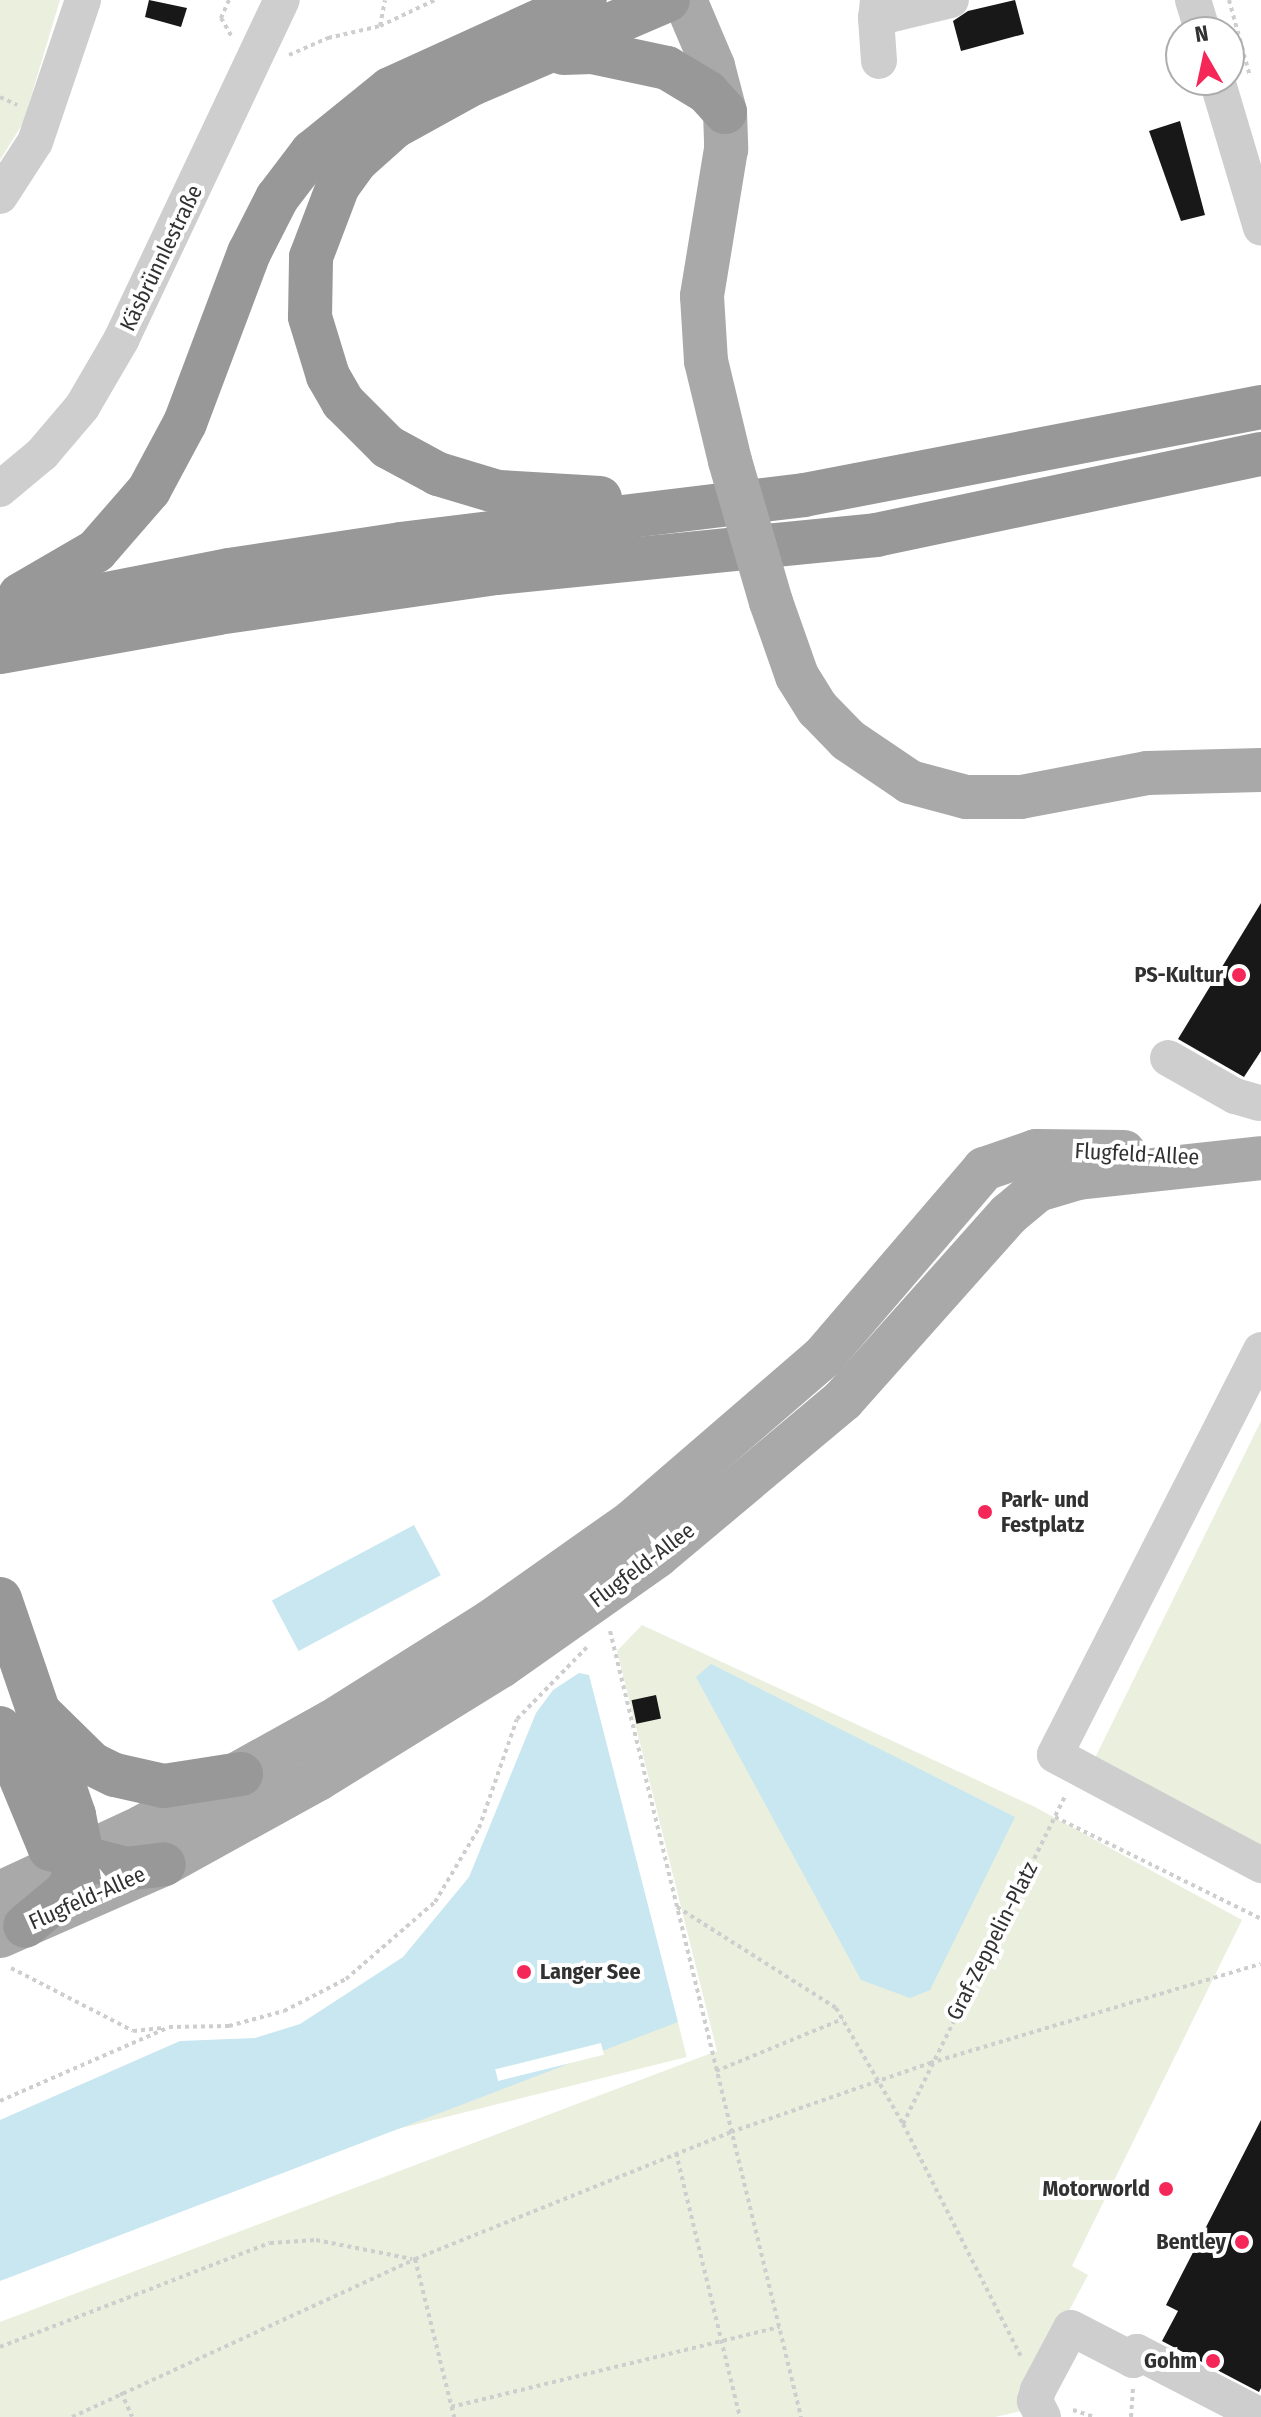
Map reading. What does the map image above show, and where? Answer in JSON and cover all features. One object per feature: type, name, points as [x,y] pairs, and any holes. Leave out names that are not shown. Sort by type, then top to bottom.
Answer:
[{"type":"highway","points":[[585,0],[545,25],[472,84],[394,127],[356,161],[338,186],[318,231],[308,290],[316,345],[343,402],[388,447],[411,461],[498,492],[626,498],[768,486],[804,495]]},
{"type":"highway","points":[[0,603],[75,568],[115,532],[149,490],[189,412],[249,253],[277,198],[312,152],[390,89],[545,25],[668,0]]},
{"type":"highway","points":[[545,25],[592,52],[667,68],[707,92],[725,112]]},
{"type":"highway","points":[[0,615],[229,570],[400,544],[804,495],[1261,407]]},
{"type":"highway","points":[[0,652],[218,613],[496,573],[876,535],[1261,454]]},
{"type":"highway","points":[[0,1599],[16,1717],[76,1822],[79,1857],[66,1892],[6,1929]]},
{"type":"highway","points":[[16,1717],[115,1775],[164,1786],[196,1785],[241,1774]]},
{"type":"highway","points":[[79,1857],[126,1869],[164,1864]]},
{"type":"main road","points":[[685,0],[713,66],[725,112],[724,161],[702,296],[706,361],[730,461],[771,602],[797,676],[818,709],[848,740],[910,782],[966,797],[1021,797],[1147,773],[1261,770]]},
{"type":"main road","name":"Flugfeld-Allee","points":[[79,1857],[241,1774],[457,1644],[633,1521],[823,1357],[984,1169],[1006,1159],[1049,1150],[1246,1158]]},
{"type":"main road","name":"Flugfeld-Allee","points":[[6,1929],[164,1864],[401,1729],[657,1556],[843,1400],[1025,1199],[1078,1178],[1246,1158]]},
{"type":"street","points":[[1,195],[40,130],[83,0]]},
{"type":"street","points":[[879,61],[877,9],[951,0]]},
{"type":"street","name":"Käsbrünnlestraße","points":[[0,489],[42,454],[82,407],[121,340],[273,2]]},
{"type":"street","points":[[1222,96],[1261,228]]},
{"type":"street","points":[[1168,1058],[1235,1096],[1259,1103]]},
{"type":"street","points":[[1261,1350],[1066,1763],[1261,1865]]},
{"type":"street","points":[[1040,2404],[1071,2328],[1132,2356],[1232,2417]]},
{"type":"street","points":[[1132,2356],[1137,2352],[1261,2416]]},
{"type":"path","points":[[380,26],[385,0]]},
{"type":"path","points":[[284,57],[328,38],[380,26],[435,0]]},
{"type":"path","points":[[1229,0],[1253,88]]},
{"type":"path","points":[[608,1622],[801,2417]]},
{"type":"path","points":[[6,1929],[133,2031],[229,2026],[284,2011],[346,1979],[435,1902],[479,1828],[517,1719],[582,1657],[594,1635]]},
{"type":"path","name":"Graf-Zeppelin-Platz","points":[[903,2124],[930,2063],[1055,1816],[1066,1763]]},
{"type":"path","points":[[1055,1816],[1261,1919]]},
{"type":"path","points":[[675,1906],[836,2008],[903,2124],[1040,2404]]},
{"type":"path","points":[[72,2417],[415,2259],[731,2132],[930,2063],[1261,1964]]},
{"type":"path","points":[[716,2071],[843,2019]]},
{"type":"path","points":[[0,2101],[169,2027]]},
{"type":"path","points":[[676,2153],[740,2417]]},
{"type":"path","points":[[0,2347],[270,2243],[316,2240],[415,2259]]},
{"type":"path","points":[[415,2259],[454,2417]]},
{"type":"path","points":[[451,2407],[779,2327]]},
{"type":"path","points":[[1131,2417],[1132,2356]]},
{"type":"path","points":[[121,2392],[132,2417]]},
{"type":"green space","points":[[0,0],[60,0],[23,123],[0,160]]},
{"type":"green space","points":[[1261,1421],[1261,1852],[1091,1766]]},
{"type":"green space","points":[[642,1625],[1035,1807],[1242,1920],[1072,2266],[1088,2275],[1062,2324],[1030,2409],[995,2417],[0,2417],[0,2322],[717,2051],[617,1651]]},
{"type":"green space","points":[[678,2022],[687,2057],[0,2228],[0,2191]]},
{"type":"water","points":[[414,1525],[441,1575],[299,1651],[272,1601]]},
{"type":"water","points":[[711,1664],[1015,1817],[930,1990],[910,1998],[861,1980],[696,1677]]},
{"type":"water","name":"Langer See","points":[[579,1673],[589,1675],[678,2022],[0,2281],[0,2120],[180,2041],[255,2038],[300,2024],[403,1957],[469,1877],[536,1713],[553,1690]]},
{"type":"pier","points":[[601,2043],[604,2055],[498,2081],[495,2069]]},
{"type":"building","points":[[149,0],[187,8],[181,27],[145,17]]},
{"type":"building","points":[[1015,0],[1024,34],[961,51],[953,21],[968,11]]},
{"type":"building","points":[[1180,121],[1205,215],[1181,221],[1149,131]]},
{"type":"building","name":"PS-Kultur","points":[[1261,903],[1261,1051],[1244,1077],[1178,1039]]},
{"type":"building","points":[[656,1695],[661,1718],[637,1724],[632,1700]]},
{"type":"building","points":[[1261,2120],[1259,2392],[1162,2341],[1178,2311],[1166,2305]]},
{"type":"place","name":"PS-Kultur","points":[[1239,975]]},
{"type":"place","name":"Park- und Festplatz","points":[[985,1512]]},
{"type":"place","name":"Langer See","points":[[524,1972]]},
{"type":"place","name":"Motorworld","points":[[1166,2189]]},
{"type":"place","name":"Bentley","points":[[1242,2242]]},
{"type":"place","name":"Gohm","points":[[1213,2361]]}]
